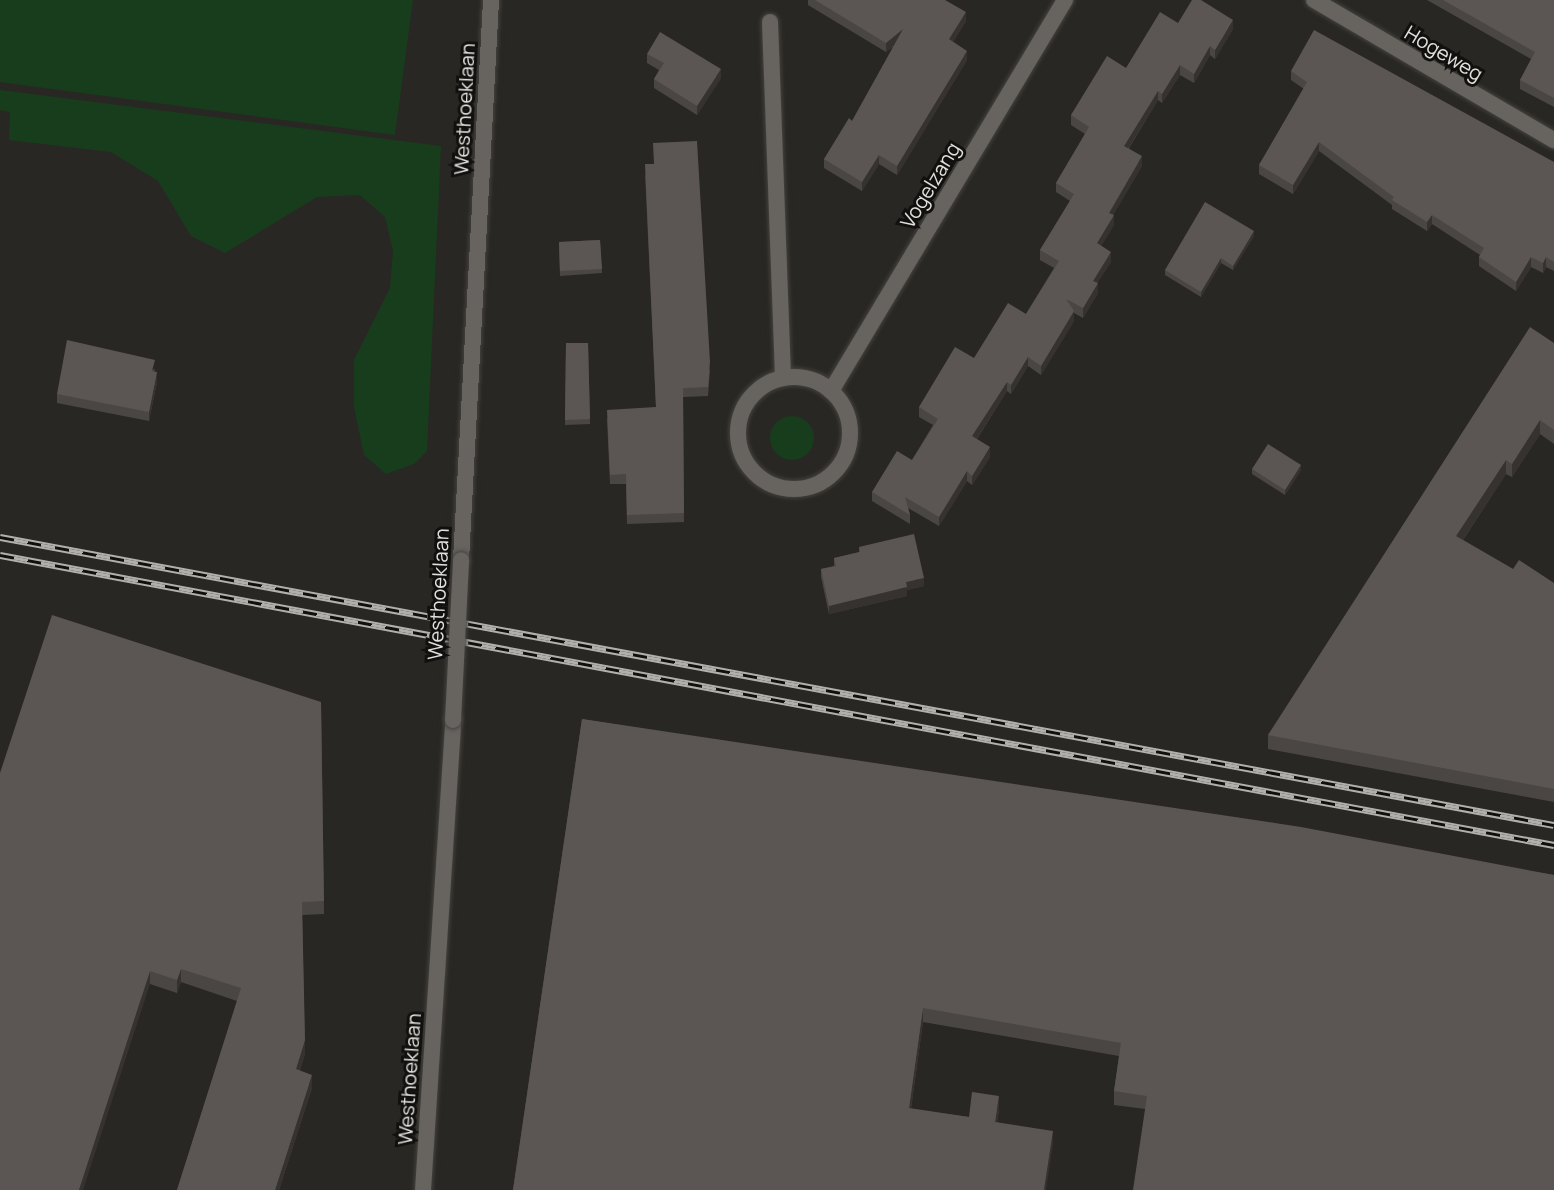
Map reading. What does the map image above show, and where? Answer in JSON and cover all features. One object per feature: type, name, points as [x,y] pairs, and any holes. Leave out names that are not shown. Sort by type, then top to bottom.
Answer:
[{"type":"street","name":"Westhoeklaan","points":[[423,1190],[453,720],[491,0]]},
{"type":"street","name":"Vogelzang","points":[[831,391],[1065,0]]},
{"type":"street","name":"Hogeweg","points":[[1314,0],[1554,140]]},
{"type":"street","points":[[771,22],[783,378]]},
{"type":"street","points":[[783,378],[815,381],[831,391],[847,414],[850,434],[847,453],[836,470],[821,482],[803,489],[778,486],[760,478],[746,463],[739,445],[738,425],[750,398],[765,385],[783,378]]},
{"type":"green space","points":[[0,0],[413,0],[395,135],[0,82]]},
{"type":"green space","points":[[0,90],[441,146],[427,451],[414,464],[386,474],[364,455],[354,407],[354,360],[390,288],[393,251],[385,217],[360,195],[317,197],[225,253],[191,236],[158,181],[111,152],[9,140],[10,112],[0,110]]},
{"type":"green space","points":[[792,416],[801,417],[808,422],[813,429],[813,447],[808,454],[801,459],[792,460],[783,459],[776,454],[771,447],[770,438],[771,429],[776,422],[783,417]]},
{"type":"building","points":[[815,0],[945,0],[966,12],[949,39],[967,51],[897,166],[879,155],[862,182],[824,159],[849,118],[852,121],[903,29],[886,43]]},
{"type":"building","points":[[1192,0],[1201,0],[1233,20],[1215,50],[1210,46],[1194,74],[1180,65],[1162,94],[1158,91],[1124,146],[1142,156],[1109,213],[1114,215],[1097,243],[1111,252],[1093,281],[1098,283],[1083,308],[1066,299],[1074,311],[1041,366],[1028,357],[1011,385],[1007,382],[972,436],[990,447],[972,476],[967,471],[939,517],[905,497],[910,515],[872,492],[897,451],[912,460],[938,419],[919,407],[955,347],[974,358],[1008,303],[1026,314],[1059,261],[1040,250],[1074,194],[1056,183],[1089,127],[1071,115],[1107,56],[1126,68],[1160,12],[1178,23]]},
{"type":"building","points":[[1443,0],[1554,0],[1554,98],[1520,80],[1535,52]]},
{"type":"building","points":[[1314,30],[1554,162],[1554,262],[1546,257],[1543,263],[1531,257],[1516,282],[1479,257],[1484,248],[1432,215],[1427,222],[1392,200],[1394,197],[1319,142],[1293,185],[1259,165],[1307,82],[1291,71]]},
{"type":"building","points":[[660,32],[721,69],[697,106],[654,79],[664,63],[647,54]]},
{"type":"building","points":[[697,141],[710,362],[708,387],[683,388],[684,513],[627,515],[626,474],[610,475],[607,410],[656,407],[645,164],[654,164],[653,143]]},
{"type":"building","points":[[1205,202],[1254,231],[1233,266],[1221,258],[1201,292],[1165,270]]},
{"type":"building","points":[[600,240],[602,269],[560,271],[559,242]]},
{"type":"building","points":[[1530,327],[1554,343],[1554,430],[1540,420],[1512,464],[1506,460],[1456,536],[1513,569],[1519,560],[1554,583],[1554,789],[1268,735]]},
{"type":"building","points":[[67,340],[155,360],[152,371],[157,372],[149,412],[57,394]]},
{"type":"building","points":[[566,343],[588,343],[590,419],[565,420]]},
{"type":"building","points":[[1268,444],[1301,465],[1285,490],[1252,469]]},
{"type":"building","points":[[914,534],[924,578],[906,582],[907,587],[829,606],[821,569],[836,566],[834,558],[860,552],[859,547]]},
{"type":"building","points":[[52,615],[321,702],[324,901],[302,902],[305,1040],[296,1069],[312,1075],[275,1190],[177,1190],[241,988],[181,969],[177,980],[150,971],[79,1190],[0,1190],[0,773]]},
{"type":"building","points":[[582,719],[1301,827],[1554,875],[1554,1190],[1133,1190],[1147,1096],[1114,1091],[1121,1043],[923,1008],[909,1108],[969,1117],[972,1092],[999,1096],[995,1122],[1053,1131],[1044,1190],[513,1190]]},
{"type":"railway","points":[[0,537],[1554,825]]},
{"type":"railway","points":[[0,555],[1554,845]]}]
